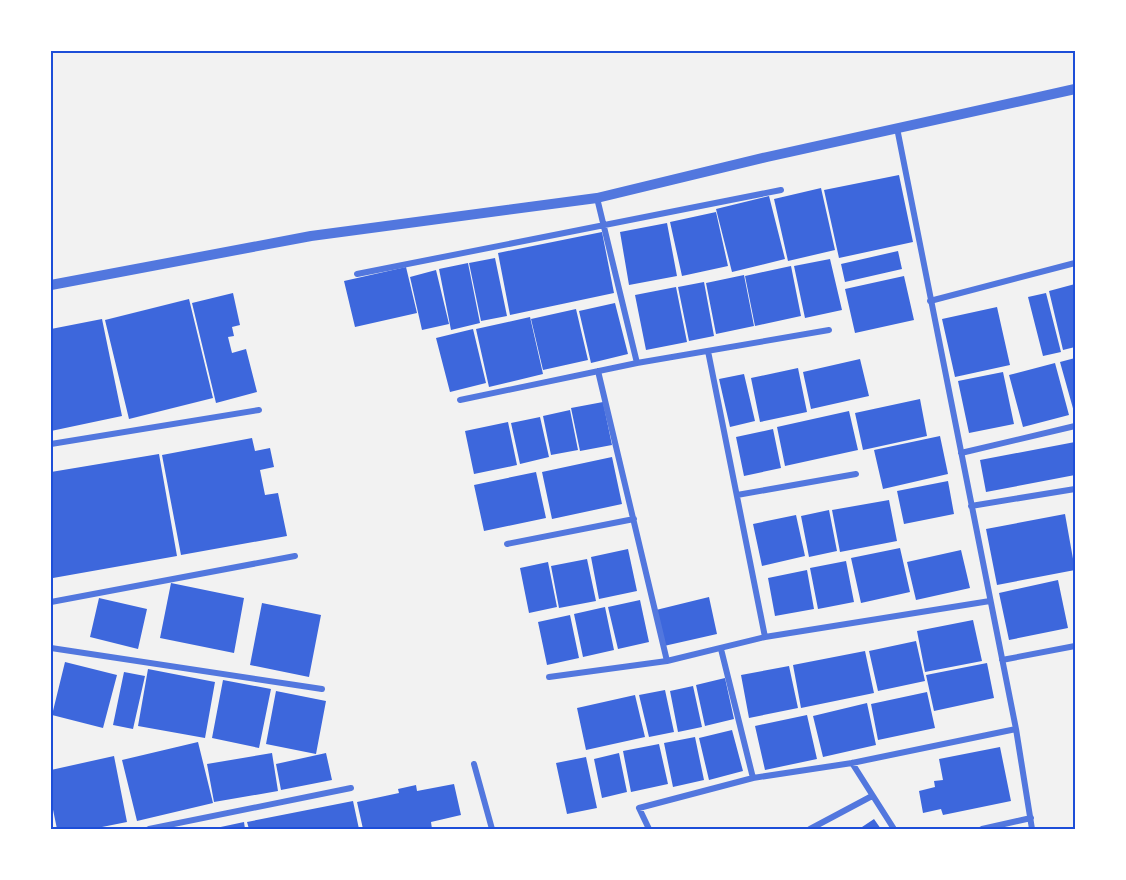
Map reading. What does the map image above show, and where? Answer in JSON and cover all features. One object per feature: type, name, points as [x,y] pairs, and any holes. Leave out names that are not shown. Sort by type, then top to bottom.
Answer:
[{"type":"street","points":[[51,285],[311,236],[597,198],[767,157],[1075,89]]},
{"type":"street","points":[[897,128],[1016,729],[1032,829]]},
{"type":"street","points":[[357,274],[780,190]]},
{"type":"street","points":[[597,198],[637,363]]},
{"type":"street","points":[[930,301],[1075,263]]},
{"type":"street","points":[[460,400],[637,363],[829,330]]},
{"type":"street","points":[[708,351],[765,637]]},
{"type":"street","points":[[598,371],[667,661]]},
{"type":"street","points":[[51,444],[259,410]]},
{"type":"street","points":[[961,453],[1075,426]]},
{"type":"street","points":[[737,495],[856,474]]},
{"type":"street","points":[[971,506],[1075,489]]},
{"type":"street","points":[[507,544],[634,519]]},
{"type":"street","points":[[51,602],[295,556]]},
{"type":"street","points":[[549,677],[667,661],[765,637],[990,601]]},
{"type":"street","points":[[1002,660],[1075,646]]},
{"type":"street","points":[[51,648],[322,688]]},
{"type":"street","points":[[721,649],[753,778]]},
{"type":"street","points":[[649,829],[639,808],[753,778],[852,763],[1016,729]]},
{"type":"street","points":[[852,763],[894,829]]},
{"type":"street","points":[[474,764],[492,829]]},
{"type":"street","points":[[150,829],[351,788]]},
{"type":"street","points":[[810,829],[872,796]]},
{"type":"street","points":[[982,829],[1031,818]]},
{"type":"building","points":[[899,175],[913,242],[839,258],[824,190]]},
{"type":"building","points":[[821,188],[835,250],[788,261],[774,199]]},
{"type":"building","points":[[769,196],[785,259],[732,272],[716,209]]},
{"type":"building","points":[[716,212],[728,266],[682,276],[670,222]]},
{"type":"building","points":[[667,223],[677,276],[629,285],[620,232]]},
{"type":"building","points":[[602,232],[614,293],[510,315],[498,253]]},
{"type":"building","points":[[898,251],[902,269],[845,282],[841,264]]},
{"type":"building","points":[[495,258],[507,316],[481,321],[469,263]]},
{"type":"building","points":[[830,259],[842,310],[805,318],[794,266]]},
{"type":"building","points":[[468,263],[480,323],[451,330],[439,269]]},
{"type":"building","points":[[791,266],[801,316],[755,326],[745,276]]},
{"type":"building","points":[[406,267],[417,313],[355,327],[344,281]]},
{"type":"building","points":[[436,270],[449,324],[422,330],[410,277]]},
{"type":"building","points":[[744,275],[754,326],[716,334],[706,283]]},
{"type":"building","points":[[904,276],[914,320],[855,333],[845,289]]},
{"type":"building","points":[[704,282],[714,336],[689,341],[678,287]]},
{"type":"building","points":[[1075,284],[1075,347],[1063,350],[1049,291]]},
{"type":"building","points":[[676,287],[687,342],[646,350],[635,295]]},
{"type":"building","points":[[233,293],[240,325],[232,327],[234,336],[228,337],[232,353],[246,349],[257,392],[216,403],[192,303]]},
{"type":"building","points":[[1046,293],[1061,352],[1043,356],[1028,297]]},
{"type":"building","points":[[189,299],[213,398],[129,419],[105,320]]},
{"type":"building","points":[[615,303],[628,354],[591,363],[579,311]]},
{"type":"building","points":[[997,307],[1010,365],[955,377],[942,319]]},
{"type":"building","points":[[576,309],[588,360],[543,370],[531,319]]},
{"type":"building","points":[[530,317],[543,374],[489,387],[476,329]]},
{"type":"building","points":[[102,319],[122,416],[51,431],[51,329]]},
{"type":"building","points":[[473,329],[486,383],[450,392],[436,338]]},
{"type":"building","points":[[1075,358],[1075,412],[1074,412],[1060,362]]},
{"type":"building","points":[[860,359],[869,396],[811,409],[803,372]]},
{"type":"building","points":[[1055,363],[1069,415],[1023,427],[1009,375]]},
{"type":"building","points":[[798,368],[807,412],[760,422],[751,378]]},
{"type":"building","points":[[1003,372],[1014,424],[969,433],[958,381]]},
{"type":"building","points":[[744,374],[755,421],[730,427],[719,379]]},
{"type":"building","points":[[920,399],[927,436],[863,450],[855,413]]},
{"type":"building","points":[[603,402],[612,445],[580,451],[571,408]]},
{"type":"building","points":[[570,410],[578,450],[551,455],[543,416]]},
{"type":"building","points":[[849,411],[858,450],[785,466],[777,427]]},
{"type":"building","points":[[540,417],[549,457],[520,464],[511,423]]},
{"type":"building","points":[[508,422],[517,465],[474,474],[465,431]]},
{"type":"building","points":[[773,429],[781,468],[744,476],[736,437]]},
{"type":"building","points":[[940,436],[948,474],[883,489],[874,450]]},
{"type":"building","points":[[252,438],[255,451],[270,448],[274,467],[260,470],[265,495],[278,493],[287,536],[181,555],[162,455]]},
{"type":"building","points":[[1075,442],[1075,475],[986,492],[980,460]]},
{"type":"building","points":[[159,454],[177,556],[53,578],[51,472]]},
{"type":"building","points":[[612,457],[622,504],[552,519],[542,472]]},
{"type":"building","points":[[536,472],[546,518],[484,531],[474,485]]},
{"type":"building","points":[[948,481],[954,514],[904,524],[897,491]]},
{"type":"building","points":[[889,500],[897,541],[840,552],[832,510]]},
{"type":"building","points":[[829,510],[837,551],[809,557],[801,516]]},
{"type":"building","points":[[1065,514],[1075,570],[997,585],[986,529]]},
{"type":"building","points":[[796,515],[805,556],[762,566],[753,524]]},
{"type":"building","points":[[900,548],[910,592],[861,603],[851,558]]},
{"type":"building","points":[[628,549],[637,591],[599,599],[591,557]]},
{"type":"building","points":[[961,550],[970,588],[916,600],[907,562]]},
{"type":"building","points":[[587,559],[596,601],[559,608],[551,566]]},
{"type":"building","points":[[846,561],[854,602],[818,609],[810,568]]},
{"type":"building","points":[[548,562],[557,607],[529,613],[520,568]]},
{"type":"building","points":[[807,570],[814,609],[775,616],[768,578]]},
{"type":"building","points":[[1058,580],[1068,628],[1009,640],[999,593]]},
{"type":"building","points":[[171,583],[244,598],[234,653],[160,638]]},
{"type":"building","points":[[709,597],[717,634],[664,646],[656,610]]},
{"type":"building","points":[[99,598],[147,609],[138,649],[90,637]]},
{"type":"building","points":[[640,600],[649,642],[618,649],[608,607]]},
{"type":"building","points":[[262,603],[321,615],[309,677],[250,665]]},
{"type":"building","points":[[605,607],[614,650],[583,657],[574,614]]},
{"type":"building","points":[[570,615],[579,658],[547,665],[538,622]]},
{"type":"building","points":[[973,620],[982,661],[925,672],[917,631]]},
{"type":"building","points":[[916,641],[925,681],[878,691],[869,651]]},
{"type":"building","points":[[865,651],[874,693],[801,708],[793,665]]},
{"type":"building","points":[[65,662],[117,675],[103,728],[52,715]]},
{"type":"building","points":[[987,663],[994,698],[934,711],[926,675]]},
{"type":"building","points":[[789,666],[798,708],[749,718],[741,675]]},
{"type":"building","points":[[148,669],[215,682],[205,738],[138,726]]},
{"type":"building","points":[[124,672],[145,676],[133,729],[113,725]]},
{"type":"building","points":[[725,678],[734,719],[705,726],[696,685]]},
{"type":"building","points":[[223,680],[271,689],[259,748],[212,738]]},
{"type":"building","points":[[693,686],[702,727],[678,732],[670,691]]},
{"type":"building","points":[[665,690],[674,732],[649,737],[639,695]]},
{"type":"building","points":[[276,691],[326,701],[316,754],[266,744]]},
{"type":"building","points":[[927,692],[935,728],[878,740],[871,704]]},
{"type":"building","points":[[635,695],[645,737],[586,750],[577,708]]},
{"type":"building","points":[[867,703],[876,745],[823,757],[813,716]]},
{"type":"building","points":[[807,715],[817,759],[765,770],[755,726]]},
{"type":"building","points":[[732,730],[743,771],[709,780],[699,738]]},
{"type":"building","points":[[695,737],[704,780],[673,787],[664,743]]},
{"type":"building","points":[[198,742],[213,803],[137,821],[122,760]]},
{"type":"building","points":[[659,744],[668,784],[631,792],[623,751]]},
{"type":"building","points":[[1000,747],[1011,801],[943,815],[941,809],[923,813],[919,791],[935,787],[934,781],[943,780],[939,759]]},
{"type":"building","points":[[272,753],[278,791],[214,802],[207,764]]},
{"type":"building","points":[[326,753],[332,780],[281,790],[276,764]]},
{"type":"building","points":[[619,753],[627,792],[602,798],[594,759]]},
{"type":"building","points":[[114,756],[127,822],[92,829],[57,829],[51,800],[51,770]]},
{"type":"building","points":[[586,757],[597,808],[567,814],[556,763]]},
{"type":"building","points":[[454,784],[461,815],[431,822],[432,829],[363,829],[357,802],[399,793],[398,789],[416,785],[417,791]]},
{"type":"building","points":[[353,801],[359,829],[249,829],[247,822]]},
{"type":"building","points":[[874,819],[881,829],[859,829]]},
{"type":"building","points":[[244,822],[245,829],[216,829],[216,828]]}]
